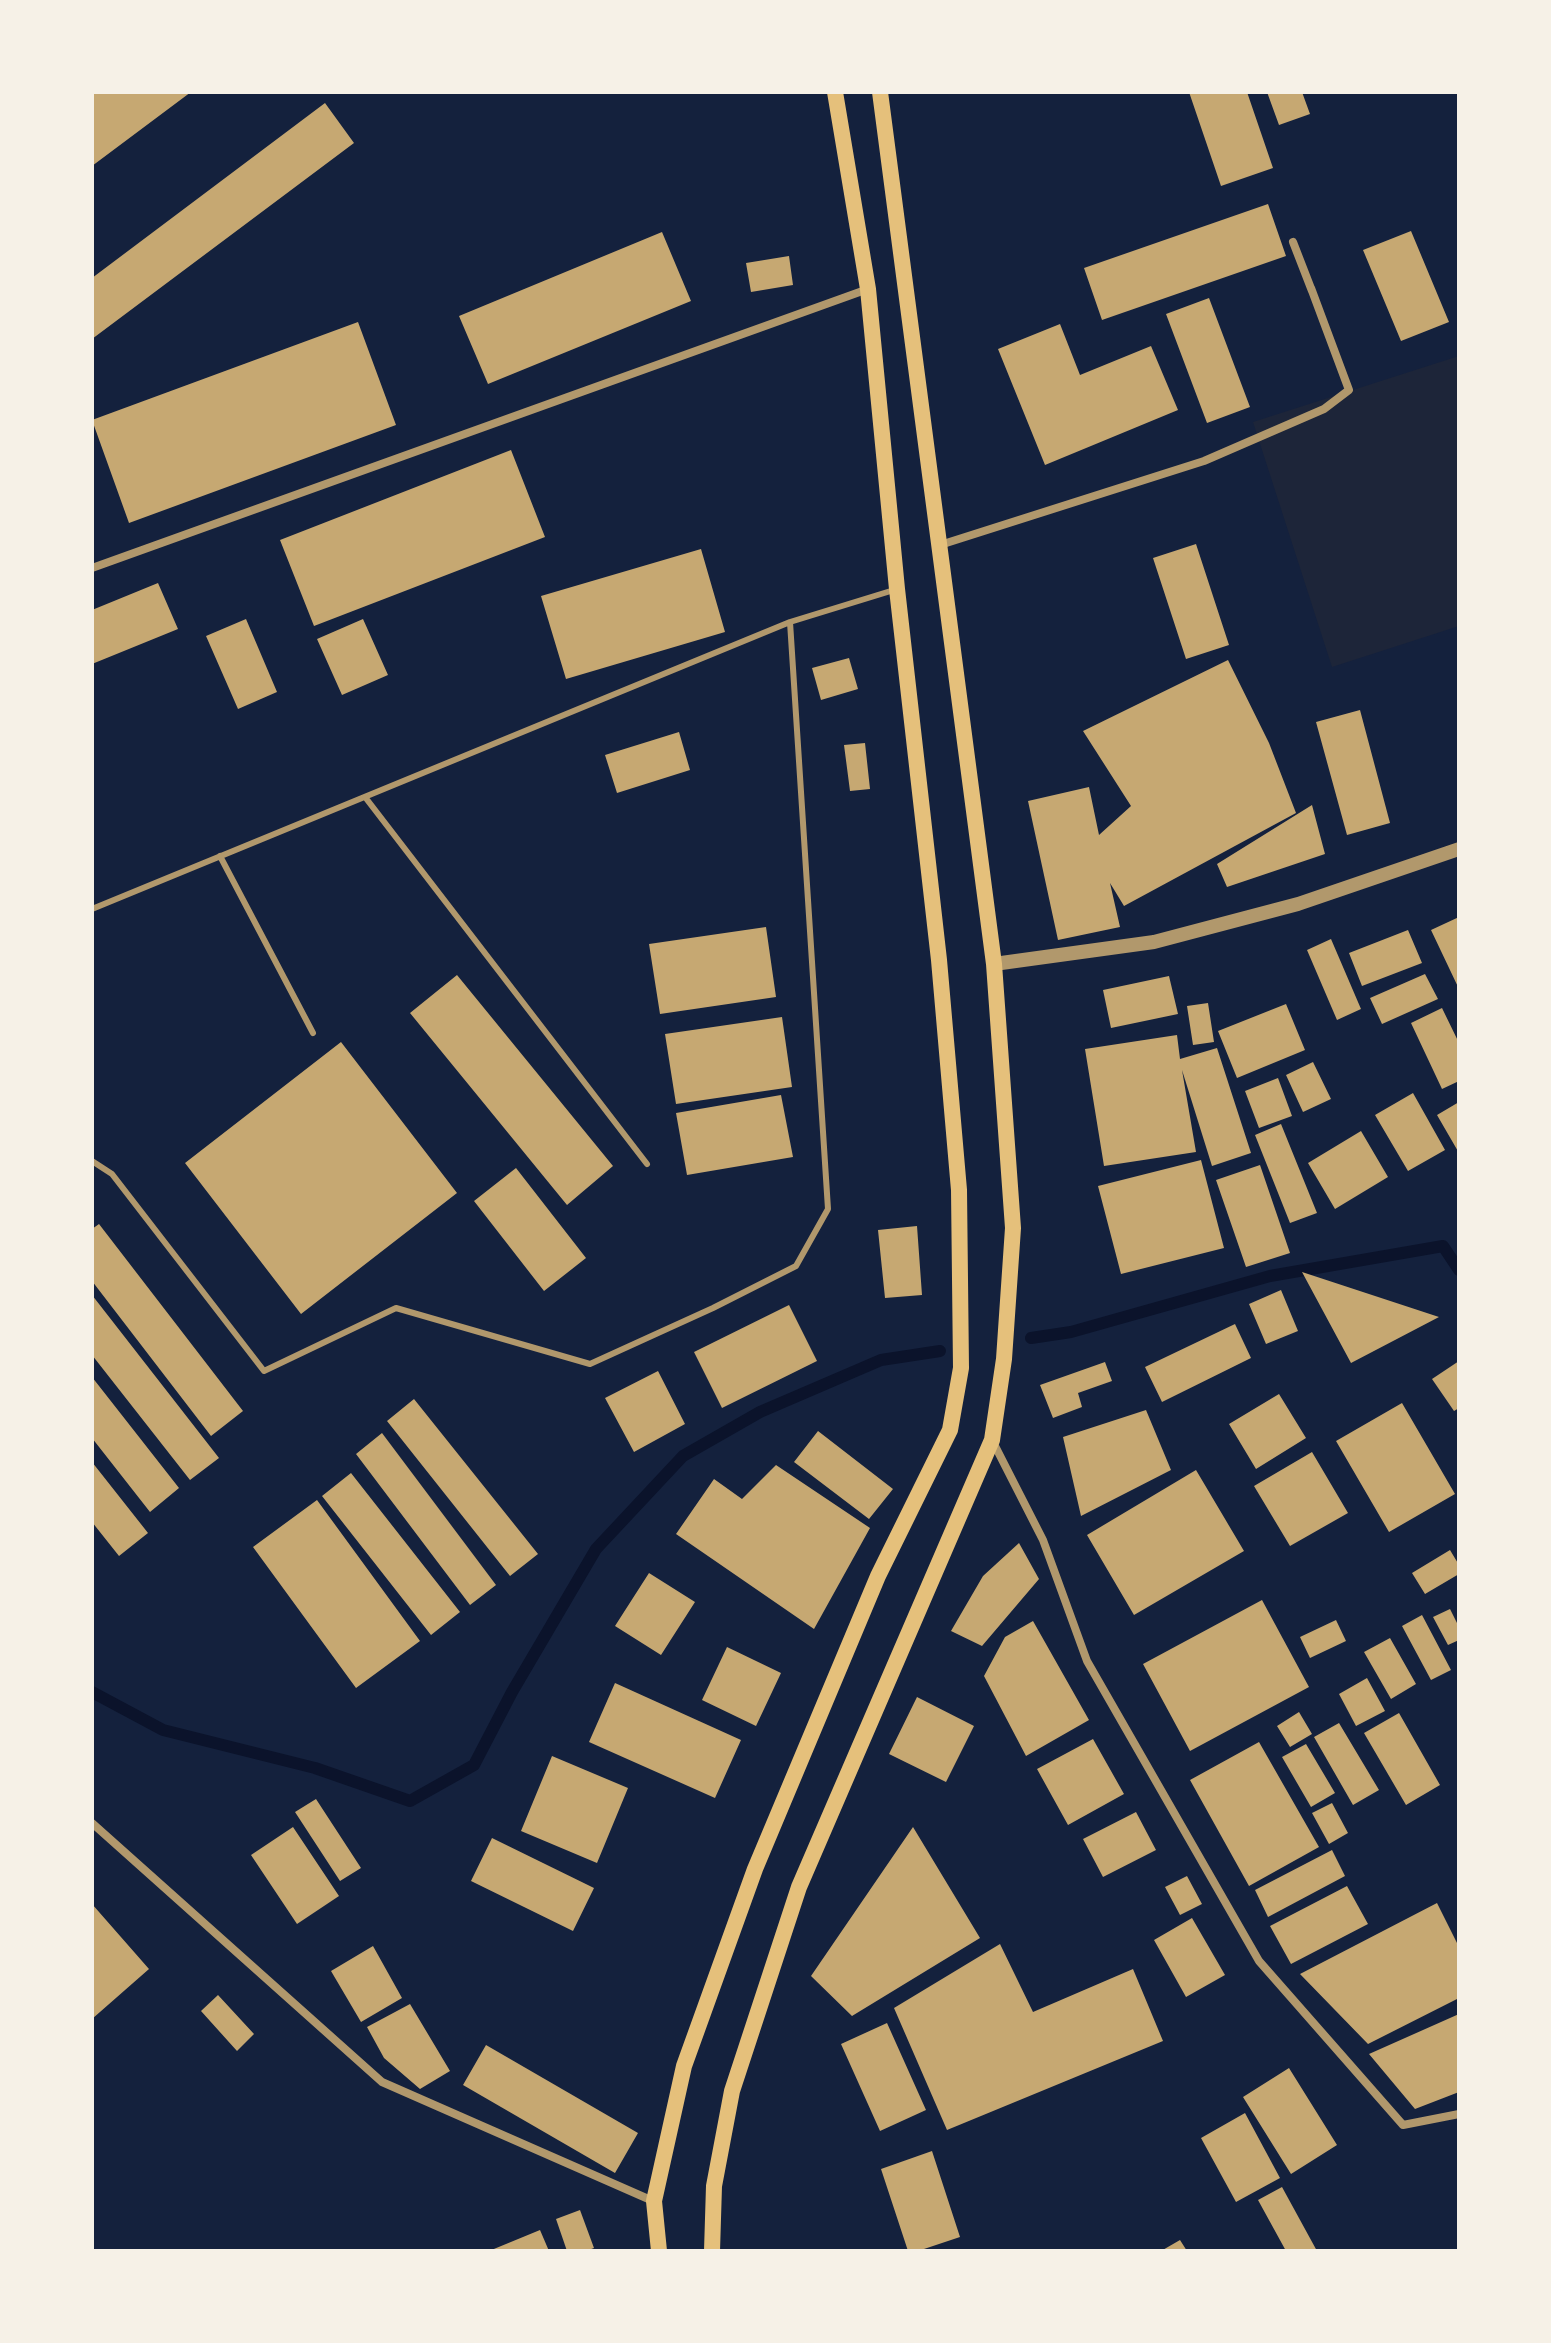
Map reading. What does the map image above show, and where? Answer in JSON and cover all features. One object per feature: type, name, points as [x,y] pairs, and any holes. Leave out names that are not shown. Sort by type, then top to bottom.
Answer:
[{"type":"main road","points":[[659,2251],[654,2201],[684,2066],[755,1869],[878,1576],[950,1430],[961,1368],[959,1190],[939,960],[897,589],[868,289],[835,92]]},
{"type":"main road","points":[[712,2251],[714,2186],[732,2091],[799,1887],[992,1440],[1004,1359],[1013,1228],[994,964],[880,92]]},
{"type":"street","points":[[1293,242],[1349,390]]},
{"type":"street","points":[[1311,288],[1349,390]]},
{"type":"street","points":[[92,568],[868,289]]},
{"type":"street","points":[[939,545],[1204,461],[1324,409],[1349,390]]},
{"type":"street","points":[[994,964],[1154,942],[1298,904],[1459,849]]},
{"type":"street","points":[[992,1440],[1043,1540],[1087,1661],[1259,1961],[1403,2125],[1459,2114]]},
{"type":"street","points":[[92,1823],[382,2082],[654,2201]]},
{"type":"lane","points":[[92,909],[790,622],[897,589]]},
{"type":"lane","points":[[92,1161],[112,1174],[264,1371],[396,1308],[590,1364],[796,1266],[828,1209],[790,622]]},
{"type":"lane","points":[[365,797],[647,1164]]},
{"type":"lane","points":[[220,856],[313,1033]]},
{"type":"shaded area","points":[[1459,356],[1459,626],[1332,667],[1253,422]]},
{"type":"building","points":[[92,92],[191,92],[92,166]]},
{"type":"building","points":[[1189,92],[1247,92],[1273,168],[1221,186]]},
{"type":"building","points":[[1267,92],[1302,92],[1310,114],[1279,125]]},
{"type":"building","points":[[325,103],[354,143],[92,339],[92,278]]},
{"type":"building","points":[[1268,204],[1286,256],[1102,320],[1084,268]]},
{"type":"building","points":[[1411,231],[1449,322],[1401,341],[1363,250]]},
{"type":"building","points":[[662,232],[691,301],[488,384],[459,316]]},
{"type":"building","points":[[789,256],[793,285],[751,292],[746,263]]},
{"type":"building","points":[[1209,298],[1250,407],[1207,423],[1166,314]]},
{"type":"building","points":[[358,322],[396,425],[129,523],[92,420]]},
{"type":"building","points":[[1060,324],[1080,375],[1151,346],[1178,410],[1045,465],[998,349]]},
{"type":"building","points":[[511,450],[545,537],[314,626],[280,540]]},
{"type":"building","points":[[1196,544],[1229,645],[1186,659],[1153,558]]},
{"type":"building","points":[[701,549],[725,632],[566,679],[541,596]]},
{"type":"building","points":[[158,583],[178,629],[92,664],[92,610]]},
{"type":"building","points":[[246,619],[277,692],[238,709],[206,636]]},
{"type":"building","points":[[363,619],[388,675],[342,695],[317,639]]},
{"type":"building","points":[[849,658],[858,689],[821,700],[812,668]]},
{"type":"building","points":[[1228,660],[1269,743],[1296,813],[1124,906],[1110,883],[1120,927],[1058,940],[1028,801],[1089,787],[1099,835],[1131,806],[1083,731]]},
{"type":"building","points":[[1360,710],[1390,823],[1347,835],[1316,722]]},
{"type":"building","points":[[679,732],[690,770],[617,793],[605,755]]},
{"type":"building","points":[[865,743],[870,789],[850,791],[844,745]]},
{"type":"building","points":[[1312,805],[1325,854],[1227,887],[1217,864]]},
{"type":"building","points":[[1459,917],[1459,989],[1431,930]]},
{"type":"building","points":[[766,927],[776,997],[660,1014],[649,944]]},
{"type":"building","points":[[1408,930],[1422,963],[1362,986],[1349,953]]},
{"type":"building","points":[[1331,939],[1361,1009],[1337,1020],[1307,950]]},
{"type":"building","points":[[1425,974],[1438,999],[1382,1024],[1370,998]]},
{"type":"building","points":[[457,975],[613,1166],[567,1205],[410,1013]]},
{"type":"building","points":[[1169,976],[1178,1014],[1111,1028],[1103,990]]},
{"type":"building","points":[[1208,1003],[1214,1042],[1193,1045],[1187,1006]]},
{"type":"building","points":[[1286,1004],[1305,1050],[1237,1078],[1218,1031]]},
{"type":"building","points":[[1442,1008],[1459,1043],[1459,1081],[1442,1089],[1411,1023]]},
{"type":"building","points":[[782,1017],[792,1087],[676,1104],[665,1034]]},
{"type":"building","points":[[1177,1035],[1180,1059],[1217,1048],[1251,1153],[1212,1166],[1182,1070],[1196,1152],[1104,1166],[1085,1049]]},
{"type":"building","points":[[341,1042],[457,1193],[301,1314],[185,1163]]},
{"type":"building","points":[[1313,1062],[1331,1099],[1303,1112],[1286,1075]]},
{"type":"building","points":[[1278,1078],[1292,1116],[1259,1128],[1245,1091]]},
{"type":"building","points":[[1413,1093],[1445,1150],[1408,1171],[1375,1115]]},
{"type":"building","points":[[781,1095],[793,1157],[687,1175],[676,1113]]},
{"type":"building","points":[[1459,1102],[1459,1153],[1437,1115]]},
{"type":"building","points":[[1281,1124],[1317,1213],[1290,1223],[1255,1135]]},
{"type":"building","points":[[1361,1131],[1388,1177],[1335,1209],[1308,1163]]},
{"type":"building","points":[[1201,1160],[1224,1248],[1121,1274],[1098,1186]]},
{"type":"building","points":[[1260,1165],[1290,1253],[1246,1267],[1216,1180]]},
{"type":"building","points":[[516,1168],[586,1258],[544,1291],[474,1201]]},
{"type":"building","points":[[99,1224],[243,1411],[211,1436],[92,1281],[92,1229]]},
{"type":"building","points":[[917,1226],[922,1295],[885,1298],[878,1230]]},
{"type":"building","points":[[1302,1272],[1439,1317],[1351,1363]]},
{"type":"building","points":[[1281,1290],[1298,1331],[1266,1344],[1249,1304]]},
{"type":"building","points":[[92,1295],[219,1458],[190,1480],[92,1355]]},
{"type":"building","points":[[789,1305],[817,1361],[722,1408],[694,1352]]},
{"type":"building","points":[[1235,1324],[1251,1358],[1162,1402],[1145,1367]]},
{"type":"building","points":[[1459,1361],[1459,1408],[1454,1411],[1432,1379]]},
{"type":"building","points":[[1105,1362],[1112,1381],[1078,1393],[1082,1407],[1053,1418],[1040,1385]]},
{"type":"building","points":[[658,1371],[685,1424],[634,1452],[605,1398]]},
{"type":"building","points":[[92,1377],[179,1488],[150,1512],[92,1438]]},
{"type":"building","points":[[1279,1394],[1306,1438],[1256,1469],[1229,1424]]},
{"type":"building","points":[[414,1399],[538,1554],[510,1576],[387,1421]]},
{"type":"building","points":[[1402,1403],[1455,1494],[1389,1532],[1336,1441]]},
{"type":"building","points":[[1146,1410],[1171,1470],[1081,1516],[1063,1437]]},
{"type":"building","points":[[818,1431],[893,1489],[869,1519],[794,1462]]},
{"type":"building","points":[[382,1433],[496,1585],[470,1605],[356,1454]]},
{"type":"building","points":[[1312,1452],[1348,1513],[1290,1546],[1254,1486]]},
{"type":"building","points":[[92,1462],[148,1533],[119,1556],[92,1522]]},
{"type":"building","points":[[776,1465],[870,1528],[814,1629],[676,1534],[714,1479],[742,1499]]},
{"type":"building","points":[[1196,1470],[1244,1551],[1134,1615],[1087,1535]]},
{"type":"building","points":[[351,1473],[460,1612],[431,1635],[322,1496]]},
{"type":"building","points":[[317,1500],[420,1641],[356,1688],[253,1547]]},
{"type":"building","points":[[1019,1543],[1039,1579],[982,1646],[951,1631],[983,1576]]},
{"type":"building","points":[[1450,1550],[1459,1565],[1459,1574],[1425,1594],[1412,1573]]},
{"type":"building","points":[[649,1573],[695,1602],[661,1655],[615,1626]]},
{"type":"building","points":[[1262,1600],[1309,1687],[1190,1751],[1143,1664]]},
{"type":"building","points":[[1450,1609],[1459,1627],[1459,1640],[1448,1645],[1433,1617]]},
{"type":"building","points":[[1422,1615],[1451,1670],[1431,1680],[1402,1626]]},
{"type":"building","points":[[1336,1620],[1346,1641],[1310,1658],[1300,1637]]},
{"type":"building","points":[[1033,1621],[1089,1720],[1026,1756],[984,1676],[1005,1637]]},
{"type":"building","points":[[1390,1638],[1416,1684],[1391,1699],[1364,1652]]},
{"type":"building","points":[[727,1647],[781,1673],[756,1726],[702,1700]]},
{"type":"building","points":[[1367,1678],[1385,1711],[1356,1726],[1339,1694]]},
{"type":"building","points":[[615,1683],[741,1740],[715,1798],[589,1742]]},
{"type":"building","points":[[917,1697],[974,1726],[946,1782],[889,1754]]},
{"type":"building","points":[[1299,1712],[1312,1734],[1290,1747],[1277,1726]]},
{"type":"building","points":[[1399,1713],[1440,1785],[1406,1805],[1364,1733]]},
{"type":"building","points":[[1339,1723],[1379,1790],[1353,1805],[1314,1737]]},
{"type":"building","points":[[1093,1739],[1124,1794],[1068,1825],[1037,1769]]},
{"type":"building","points":[[1259,1742],[1319,1847],[1249,1886],[1190,1780]]},
{"type":"building","points":[[1306,1744],[1335,1793],[1311,1807],[1282,1757]]},
{"type":"building","points":[[552,1756],[628,1788],[597,1863],[521,1831]]},
{"type":"building","points":[[316,1799],[361,1868],[340,1881],[295,1812]]},
{"type":"building","points":[[1332,1803],[1348,1833],[1329,1844],[1312,1813]]},
{"type":"building","points":[[1136,1812],[1156,1850],[1103,1877],[1083,1839]]},
{"type":"building","points":[[293,1827],[339,1896],[297,1924],[251,1855]]},
{"type":"building","points":[[913,1827],[980,1938],[852,2016],[811,1976]]},
{"type":"building","points":[[492,1838],[594,1888],[573,1931],[471,1881]]},
{"type":"building","points":[[1332,1850],[1345,1876],[1268,1917],[1255,1890]]},
{"type":"building","points":[[1187,1876],[1202,1904],[1180,1915],[1165,1887]]},
{"type":"building","points":[[1347,1886],[1368,1924],[1291,1964],[1270,1926]]},
{"type":"building","points":[[1437,1903],[1459,1947],[1459,1998],[1368,2044],[1300,1974]]},
{"type":"building","points":[[92,1904],[149,1969],[92,2019]]},
{"type":"building","points":[[1192,1918],[1225,1975],[1186,1997],[1154,1940]]},
{"type":"building","points":[[1000,1944],[1033,2012],[1133,1969],[1163,2041],[947,2130],[894,2008]]},
{"type":"building","points":[[373,1946],[402,1998],[361,2022],[331,1971]]},
{"type":"building","points":[[218,1995],[254,2034],[237,2051],[201,2011]]},
{"type":"building","points":[[410,2004],[450,2071],[420,2089],[384,2058],[367,2027]]},
{"type":"building","points":[[1459,2014],[1459,2092],[1415,2109],[1369,2054]]},
{"type":"building","points":[[887,2023],[926,2110],[880,2131],[841,2044]]},
{"type":"building","points":[[486,2045],[638,2133],[615,2173],[463,2085]]},
{"type":"building","points":[[1289,2068],[1337,2145],[1291,2174],[1243,2097]]},
{"type":"building","points":[[1245,2113],[1280,2178],[1236,2202],[1201,2138]]},
{"type":"building","points":[[932,2151],[960,2237],[918,2251],[908,2251],[881,2169]]},
{"type":"building","points":[[1282,2187],[1317,2251],[1286,2251],[1258,2200]]},
{"type":"building","points":[[580,2210],[594,2248],[567,2251],[556,2219]]},
{"type":"building","points":[[540,2230],[549,2251],[489,2251]]},
{"type":"building","points":[[1180,2240],[1187,2251],[1161,2251]]},
{"type":"waterway","points":[[1031,1338],[1071,1332],[1270,1276],[1443,1246],[1459,1270]]},
{"type":"waterway","points":[[92,1692],[163,1730],[315,1768],[410,1801],[474,1765],[512,1692],[596,1549],[683,1456],[760,1412],[881,1360],[940,1351]]}]
